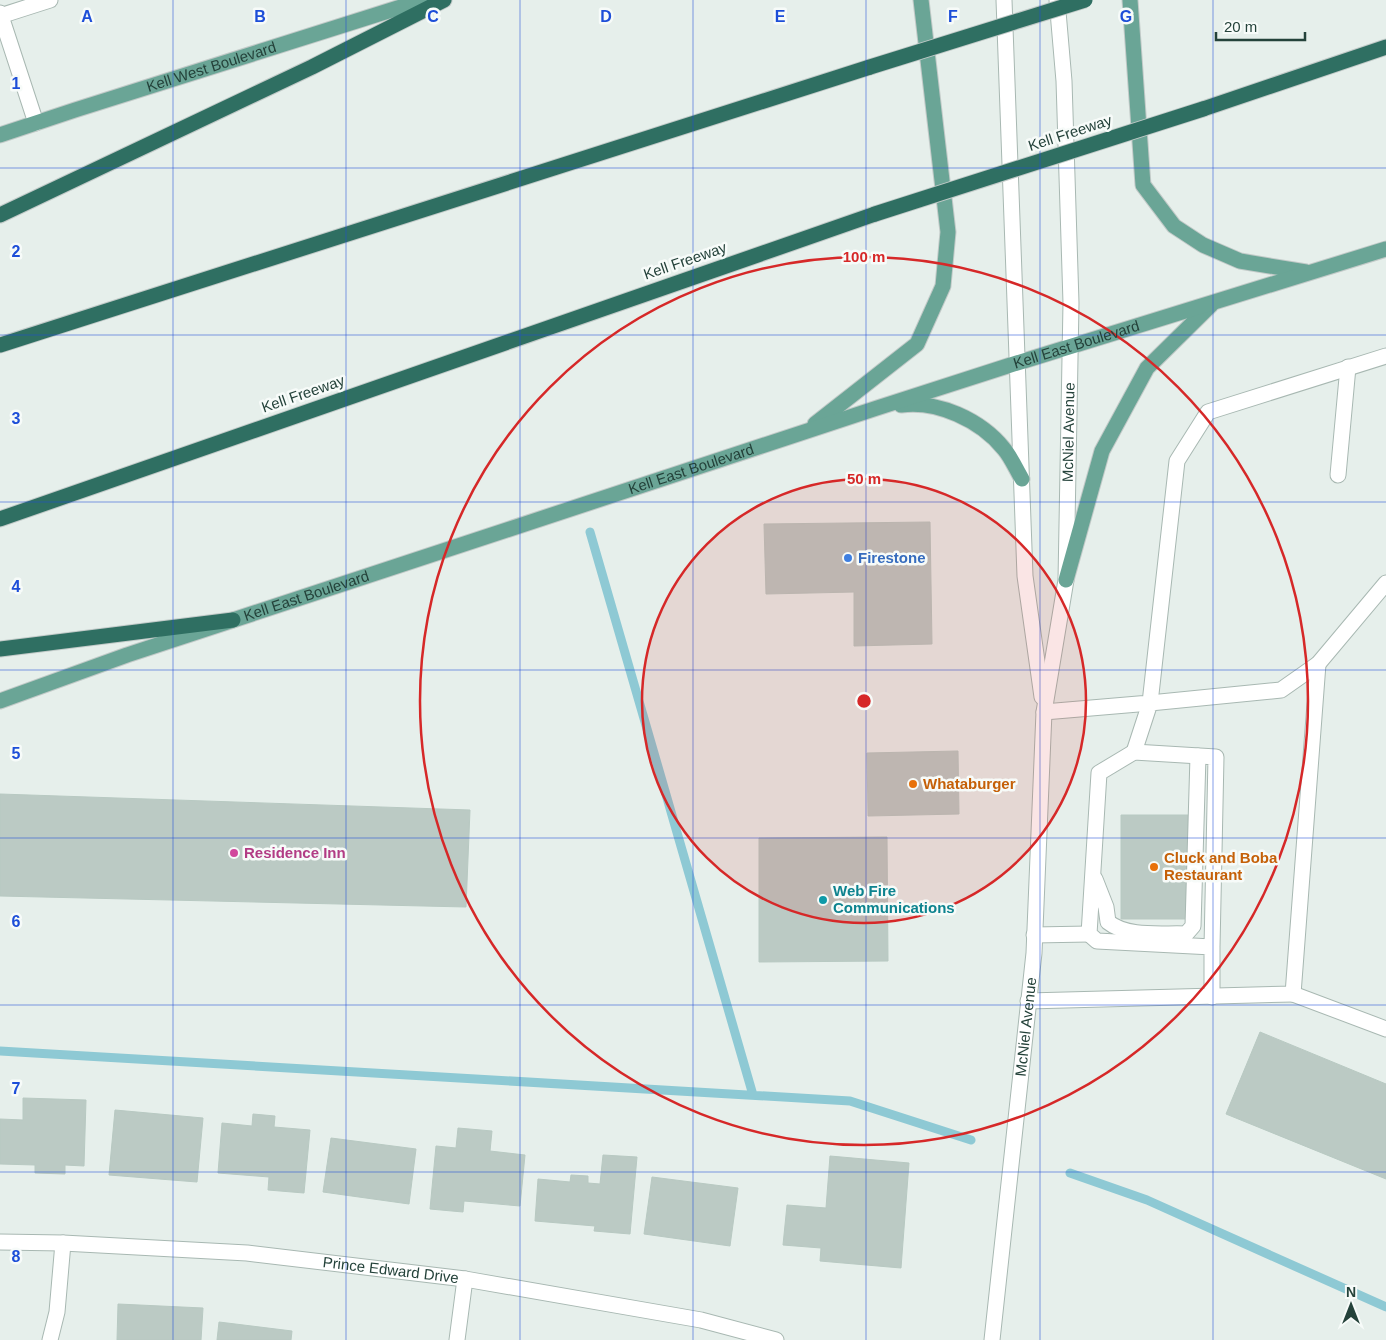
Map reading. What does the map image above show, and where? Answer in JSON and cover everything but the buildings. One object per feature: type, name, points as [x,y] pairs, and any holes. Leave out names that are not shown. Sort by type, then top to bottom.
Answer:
[{"type":"highway","points":[[0,215],[312,67],[444,0]]},
{"type":"highway","points":[[0,345],[1085,0]]},
{"type":"highway","name":"Kell Freeway","points":[[0,519],[875,214],[1386,48]]},
{"type":"highway","points":[[0,649],[233,620]]},
{"type":"main road","name":"Kell West Boulevard","points":[[0,135],[388,5],[423,0]]},
{"type":"main road","points":[[806,432],[917,344],[943,286],[948,232],[921,0]]},
{"type":"main road","points":[[1130,0],[1143,185],[1174,226],[1203,245],[1240,262],[1310,272]]},
{"type":"main road","name":"Kell East Boulevard","points":[[0,701],[128,655],[877,408],[1386,249]]},
{"type":"main road","points":[[1066,580],[1102,451],[1147,368],[1214,302]]},
{"type":"main road","points":[[877,408],[912,403],[946,409],[978,425],[1004,449],[1022,479]]},
{"type":"street","points":[[36,123],[0,15],[50,0]]},
{"type":"street","name":"McNiel Avenue","points":[[1004,0],[1026,576],[1044,712]]},
{"type":"street","name":"McNiel Avenue","points":[[992,1340],[1034,935],[1044,712],[1066,580],[1071,303],[1064,81],[1057,0]]},
{"type":"street","points":[[1134,752],[1150,703],[1177,461],[1208,412],[1386,356]]},
{"type":"street","points":[[1338,475],[1348,367]]},
{"type":"street","points":[[1044,712],[1281,690],[1318,664],[1386,583]]},
{"type":"street","points":[[1293,994],[1318,664]]},
{"type":"street","points":[[1089,934],[1099,773],[1134,752],[1216,757],[1212,997]]},
{"type":"street","points":[[1093,872],[1106,908],[1108,922],[1116,928],[1138,933],[1186,934],[1193,926],[1198,756]]},
{"type":"street","points":[[1034,935],[1089,934],[1097,941],[1212,947]]},
{"type":"street","points":[[1028,1001],[1293,994],[1386,1029]]},
{"type":"street","name":"Prince Edward Drive","points":[[0,1242],[247,1253],[465,1280],[701,1320],[776,1340]]},
{"type":"street","points":[[50,1340],[57,1312],[63,1244]]},
{"type":"street","points":[[457,1340],[465,1280]]},
{"type":"waterway","points":[[590,532],[753,1095]]},
{"type":"waterway","points":[[0,1051],[850,1101],[971,1140]]},
{"type":"waterway","points":[[1070,1173],[1147,1200],[1386,1307]]},
{"type":"place","name":"Firestone","points":[[848,558]]},
{"type":"place","name":"Whataburger","points":[[913,784]]},
{"type":"place","name":"Residence Inn","points":[[234,853]]},
{"type":"place","name":"Cluck and Boba Restaurant","points":[[1154,867]]},
{"type":"place","name":"Web Fire Communications","points":[[823,900]]}]
